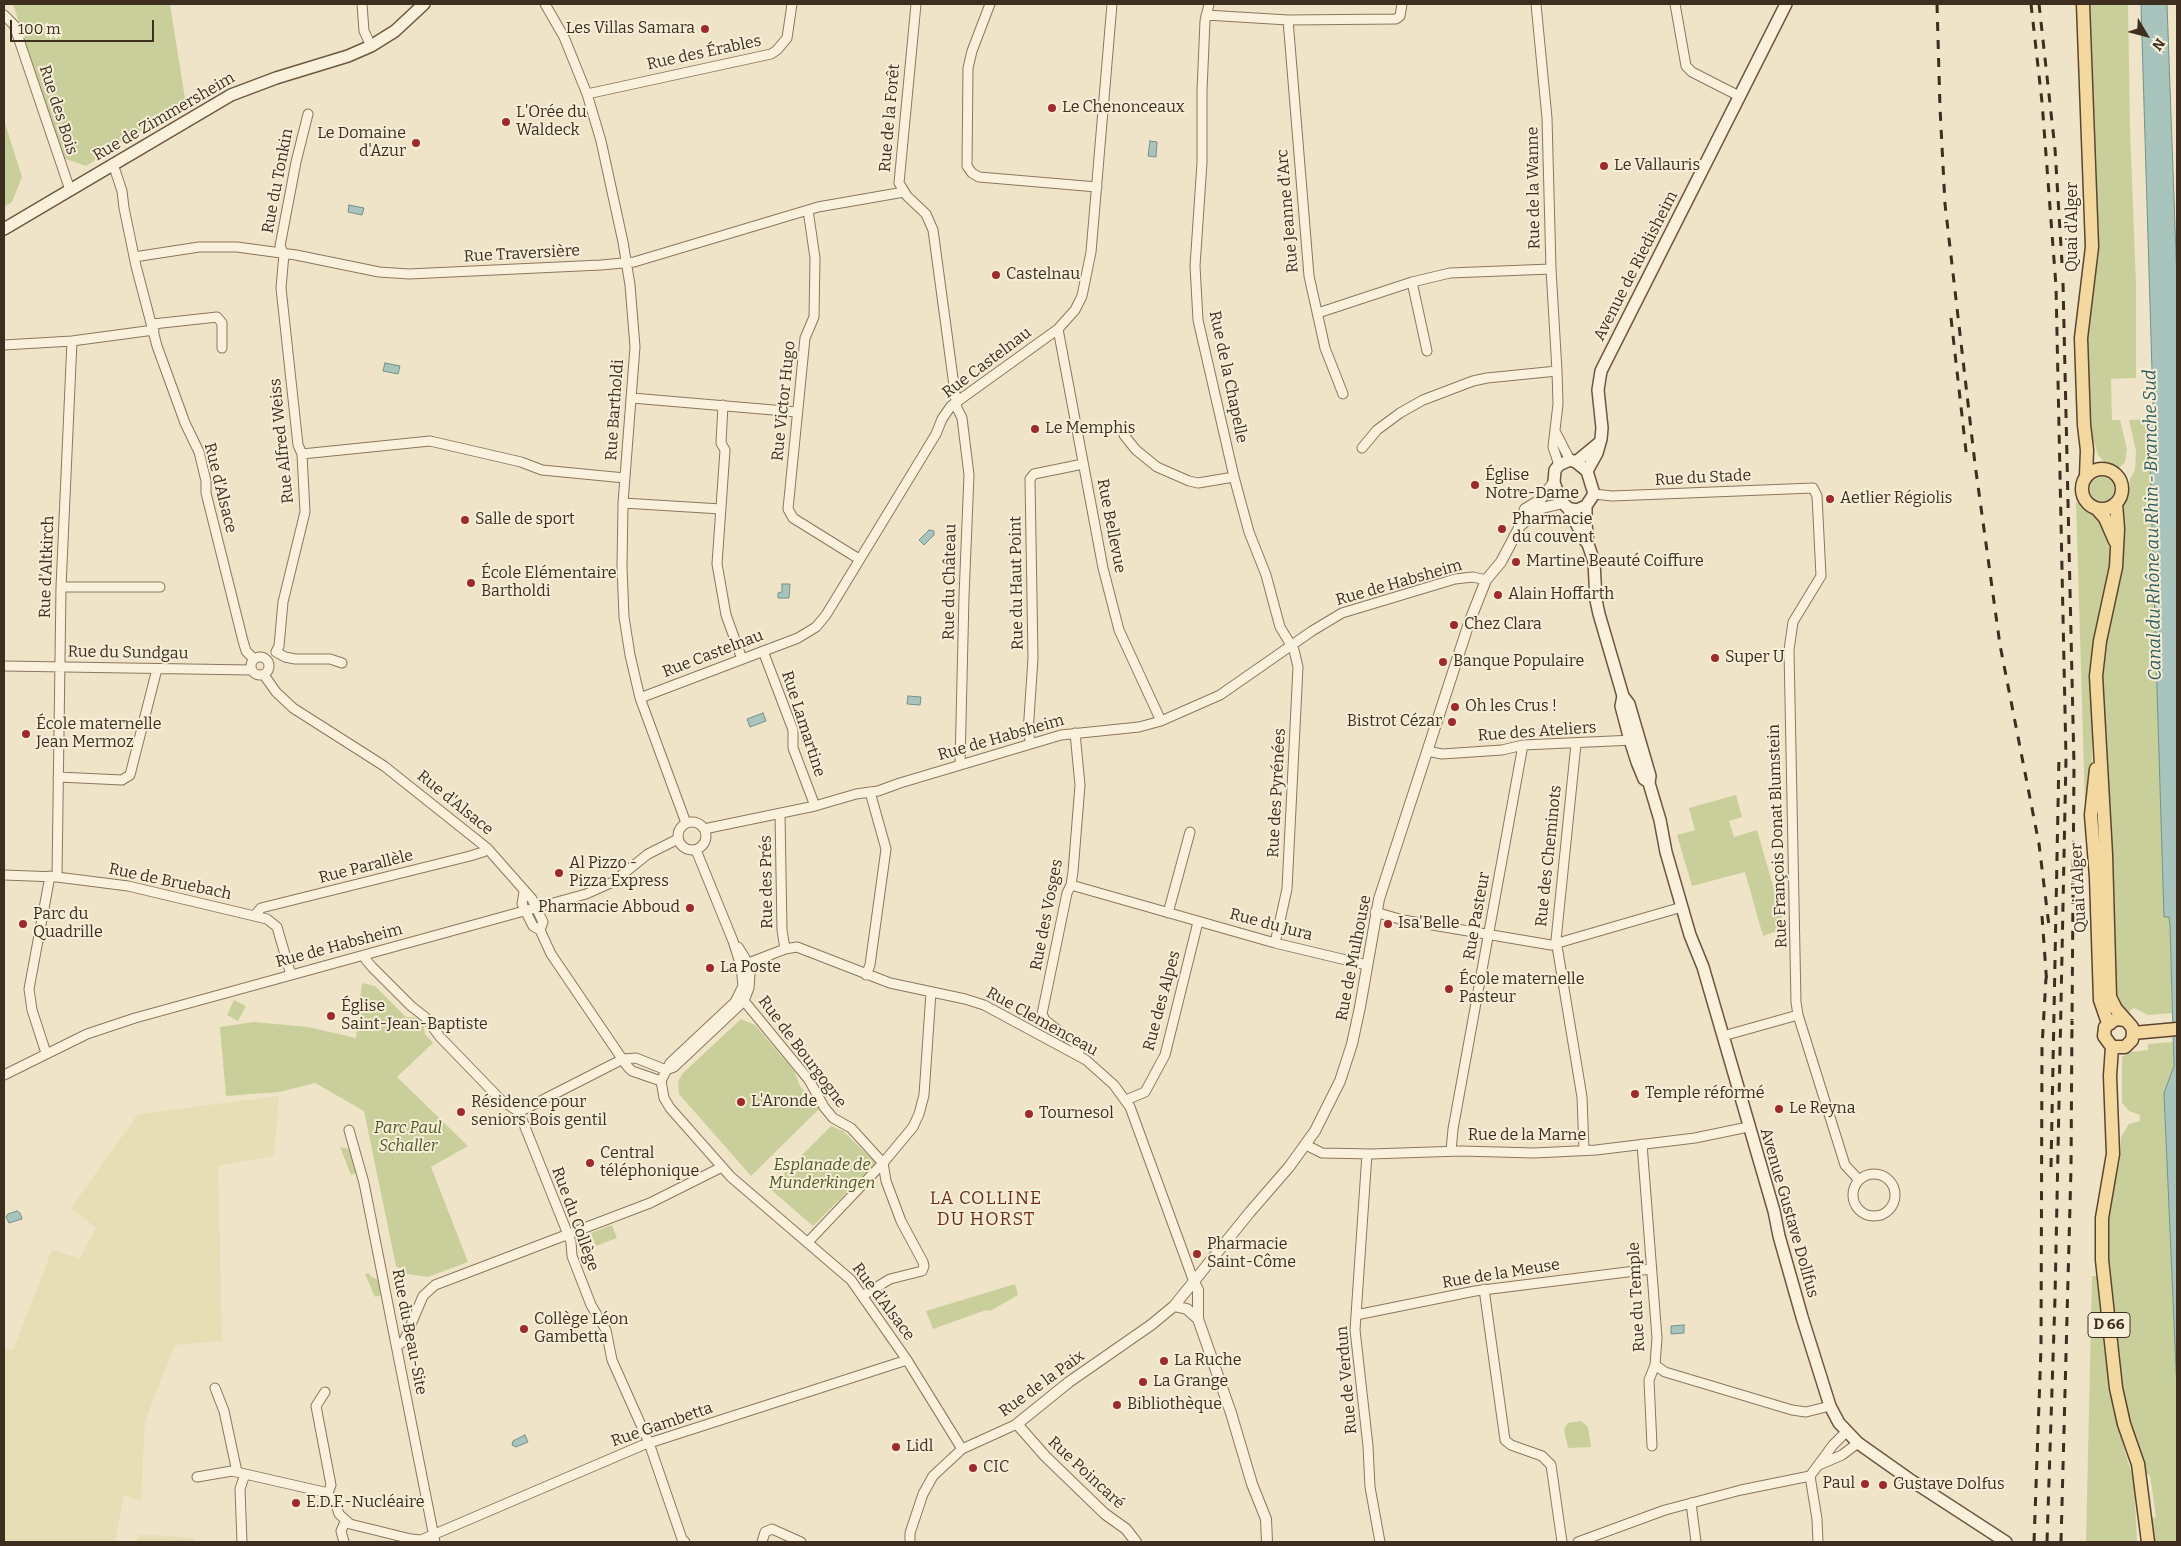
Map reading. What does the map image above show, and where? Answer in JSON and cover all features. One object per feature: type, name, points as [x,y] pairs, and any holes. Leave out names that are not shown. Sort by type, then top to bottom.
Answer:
[{"type":"main road","name":"Rue de Zimmersheim","points":[[4,229],[231,95],[276,78],[348,56],[371,46],[394,31],[424,4]]},
{"type":"main road","name":"Avenue de Riedisheim","points":[[1586,471],[1597,453],[1602,428],[1598,390],[1601,371],[1786,4]]},
{"type":"main road","name":"Quai d'Alger","points":[[2083,4],[2092,247],[2081,338],[2084,425],[2087,450],[2086,476],[2082,485],[2083,495],[2088,504],[2097,509],[2105,518],[2116,543]]},
{"type":"main road","points":[[1573,461],[1586,471],[1594,494],[1586,506],[1577,510],[1565,506],[1554,482],[1555,470],[1559,465],[1573,461],[1599,443]]},
{"type":"main road","name":"Quai d'Alger","points":[[2087,450],[2104,468],[2113,472],[2121,483],[2122,492],[2116,503],[2118,529],[2114,581],[2097,659],[2096,676],[2099,750],[2103,788],[2110,997],[2125,1020]]},
{"type":"main road","points":[[2086,476],[2094,470],[2104,468]]},
{"type":"main road","points":[[2097,509],[2107,508],[2116,503]]},
{"type":"main road","name":"Avenue Gustave Dollfus","points":[[1565,506],[1588,544]]},
{"type":"main road","name":"Avenue Gustave Dollfus","points":[[1586,506],[1588,544],[1594,562],[1596,600],[1623,696],[1629,704],[1650,776],[1649,783],[1692,942],[1700,960],[1723,1036],[1774,1211],[1779,1236],[1802,1317],[1830,1406],[1846,1432],[1858,1443],[1909,1479],[2006,1542]]},
{"type":"main road","name":"Avenue Gustave Dollfus","points":[[1623,696],[1621,706],[1630,740],[1644,779],[1649,783]]},
{"type":"main road","name":"Quai d'Alger","points":[[2099,750],[2092,800],[2092,835],[2096,877],[2100,1000],[2108,1023]]},
{"type":"main road","points":[[2116,1019],[2125,1020],[2132,1027],[2132,1040],[2126,1047],[2121,1049],[2112,1047],[2104,1036],[2105,1027],[2116,1019]]},
{"type":"main road","points":[[2133,1033],[2174,1029]]},
{"type":"main road","name":"D 66","points":[[2112,1047],[2110,1076],[2114,1154],[2102,1223],[2103,1267],[2117,1395],[2124,1424],[2138,1464],[2148,1542]]},
{"type":"street","points":[[362,4],[364,31],[371,46]]},
{"type":"street","name":"Rue Bartholdi","points":[[545,4],[564,37],[587,94],[601,141],[627,263],[635,347],[623,503],[622,567],[624,616],[630,655],[640,698],[686,823]]},
{"type":"street","name":"Rue des Érables","points":[[587,94],[771,54],[778,50],[787,38],[792,4]]},
{"type":"street","name":"Rue de la Forêt","points":[[916,4],[899,184],[904,192],[926,214],[933,230],[957,401]]},
{"type":"street","points":[[990,4],[972,51],[968,68],[967,166],[972,173],[979,177],[1097,187]]},
{"type":"street","name":"Rue Castelnau","points":[[640,698],[798,638],[816,627],[826,615],[936,434],[946,413],[957,401],[1058,329],[1074,310],[1082,296],[1090,258],[1112,4]]},
{"type":"street","name":"Rue de la Chapelle","points":[[1209,4],[1206,15],[1202,91],[1202,163],[1196,282],[1198,320],[1234,477],[1250,532],[1266,576],[1280,627],[1291,646]]},
{"type":"street","points":[[1206,15],[1288,20],[1396,19],[1400,16],[1402,4]]},
{"type":"street","name":"Rue de la Wanne","points":[[1536,4],[1547,118],[1551,269],[1558,404],[1556,433]]},
{"type":"street","points":[[1675,4],[1686,66],[1692,72],[1739,96]]},
{"type":"street","name":"Rue des Bois","points":[[4,15],[14,25],[70,190]]},
{"type":"street","name":"Rue Jeanne d'Arc","points":[[1288,20],[1308,276],[1325,348],[1343,394]]},
{"type":"street","name":"Rue du Tonkin","points":[[284,254],[280,246],[296,162],[308,114]]},
{"type":"street","name":"Rue d'Alsace","points":[[113,164],[122,191],[134,257],[158,346],[184,424],[198,452],[206,481],[206,493],[241,634],[246,651],[254,659]]},
{"type":"street","name":"Rue Traversière","points":[[134,257],[199,247],[238,247],[379,272],[409,274],[627,263],[808,210],[904,192]]},
{"type":"street","name":"Rue Victor Hugo","points":[[808,210],[815,258],[814,317],[805,338],[788,509],[793,518],[859,559]]},
{"type":"street","name":"Rue Alfred Weiss","points":[[276,652],[279,646],[283,602],[305,512],[302,454],[298,445],[281,288],[284,254]]},
{"type":"street","points":[[1318,313],[1412,282],[1450,273],[1551,269]]},
{"type":"street","points":[[1412,282],[1427,351]]},
{"type":"street","points":[[4,345],[72,341],[217,317],[222,322],[222,348]]},
{"type":"street","name":"Rue Bellevue","points":[[1058,329],[1103,568],[1118,630],[1161,721]]},
{"type":"street","name":"Rue d'Altkirch","points":[[46,1052],[32,1010],[29,989],[53,876],[58,777],[61,587],[72,341]]},
{"type":"street","points":[[1362,448],[1377,430],[1400,413],[1423,400],[1473,381],[1557,371]]},
{"type":"street","points":[[632,398],[797,412]]},
{"type":"street","name":"Rue du Château","points":[[957,401],[962,418],[969,475],[960,764]]},
{"type":"street","points":[[723,405],[721,443],[725,450],[717,564],[726,615],[742,659]]},
{"type":"street","points":[[1556,433],[1573,461]]},
{"type":"street","points":[[1556,433],[1553,447],[1559,465]]},
{"type":"street","points":[[1124,435],[1136,450],[1157,467],[1190,481],[1198,483],[1234,477]]},
{"type":"street","points":[[302,454],[430,441],[521,462],[542,470],[625,478]]},
{"type":"street","name":"Rue du Haut Point","points":[[1031,743],[1028,733],[1033,658],[1030,479],[1034,474],[1083,464]]},
{"type":"street","name":"Rue de Mulhouse","points":[[1194,1282],[1306,1145],[1333,1095],[1346,1062],[1356,1028],[1375,912],[1469,623],[1486,580],[1500,562],[1520,526],[1525,510],[1540,500],[1554,482]]},
{"type":"street","name":"Rue du Stade","points":[[1594,494],[1612,496],[1813,488]]},
{"type":"street","name":"Rue François Donat Blumstein","points":[[1813,488],[1818,496],[1821,576],[1793,622],[1789,650],[1798,1015],[1845,1165],[1859,1180]]},
{"type":"street","points":[[623,503],[721,509]]},
{"type":"street","name":"Rue de Mulhouse","points":[[1520,526],[1530,515],[1542,508],[1565,506]]},
{"type":"street","name":"Rue de Habsheim","points":[[704,829],[780,814],[893,787],[900,783],[1031,743],[1074,733],[1124,729],[1161,721],[1220,695],[1330,619],[1370,603],[1466,577],[1486,580]]},
{"type":"street","points":[[61,587],[160,587]]},
{"type":"street","name":"Rue des Pyrénées","points":[[1275,943],[1287,889],[1298,667],[1297,656],[1291,646]]},
{"type":"street","name":"Rue Lamartine","points":[[763,651],[793,730],[793,748],[815,806]]},
{"type":"street","points":[[267,660],[276,652],[295,660],[330,660],[342,663]]},
{"type":"street","points":[[262,657],[267,660],[269,668],[264,675],[258,675],[252,670],[251,664],[254,659],[262,657]]},
{"type":"street","name":"Rue du Sundgau","points":[[4,666],[252,670]]},
{"type":"street","points":[[58,777],[122,780],[130,775],[157,669]]},
{"type":"street","name":"Rue d'Alsace","points":[[264,675],[281,698],[293,708],[384,766],[486,848],[532,899],[543,922],[540,930]]},
{"type":"street","name":"Rue des Vosges","points":[[1074,733],[1080,785],[1071,885],[1067,893],[1042,1014],[1045,1020],[1078,1046],[1078,1056]]},
{"type":"street","points":[[1630,740],[1634,740],[1643,753]]},
{"type":"street","name":"Rue des Ateliers","points":[[1427,751],[1442,754],[1502,750],[1523,746],[1630,740]]},
{"type":"street","name":"Rue des Cheminots","points":[[1576,744],[1556,931],[1582,1097],[1584,1150]]},
{"type":"street","name":"Rue Pasteur","points":[[1451,1151],[1453,1130],[1523,746]]},
{"type":"street","points":[[866,975],[870,965],[886,849],[870,792]]},
{"type":"street","name":"Rue des Prés","points":[[780,814],[782,930],[785,949]]},
{"type":"street","points":[[694,822],[704,829],[706,834],[704,843],[696,850],[683,847],[678,839],[679,830],[686,823],[694,822]]},
{"type":"street","points":[[1168,913],[1190,832]]},
{"type":"street","name":"Rue de Habsheim","points":[[4,1075],[46,1052],[87,1034],[135,1018],[600,889],[613,882],[648,854],[678,839]]},
{"type":"street","name":"Rue Parallèle","points":[[254,916],[261,908],[470,856],[483,852],[486,848]]},
{"type":"street","points":[[364,955],[366,960],[411,1006],[426,1017],[440,1037],[501,1100],[519,1112],[623,1059],[636,1058],[666,1070],[674,1067],[742,998],[750,980],[696,850]]},
{"type":"street","name":"Rue de Bruebach","points":[[4,875],[53,876],[128,886],[267,919],[277,927],[291,975]]},
{"type":"street","name":"Rue du Jura","points":[[1071,885],[1275,943],[1367,965]]},
{"type":"street","points":[[524,892],[522,904],[525,911]]},
{"type":"street","points":[[1375,912],[1403,920],[1488,936],[1551,945],[1682,907]]},
{"type":"street","name":"Rue d'Alsace","points":[[525,911],[533,926],[540,930],[551,954],[632,1071],[661,1081],[664,1098],[670,1108],[741,1187],[843,1272],[907,1360],[962,1449]]},
{"type":"street","name":"Rue des Alpes","points":[[1126,1100],[1145,1092],[1165,1055],[1198,922]]},
{"type":"street","name":"Rue Clemenceau","points":[[744,965],[785,949],[797,948],[809,951],[890,983],[984,1005],[1078,1056],[1108,1079],[1126,1100],[1134,1117],[1166,1210],[1194,1282]]},
{"type":"street","points":[[808,1242],[913,1127],[924,1095],[931,992]]},
{"type":"street","name":"Rue de Bourgogne","points":[[742,998],[809,1080],[824,1107],[834,1118],[851,1128],[882,1163],[886,1181],[901,1220],[924,1266],[916,1274],[890,1279],[862,1296]]},
{"type":"street","points":[[1723,1036],[1798,1015]]},
{"type":"street","points":[[661,1081],[666,1070]]},
{"type":"street","name":"Rue du Collège","points":[[519,1112],[568,1234],[572,1256],[591,1305],[606,1330],[612,1360],[649,1443],[682,1539],[685,1542]]},
{"type":"street","name":"Rue de la Marne","points":[[1306,1145],[1322,1153],[1367,1154],[1451,1151],[1534,1153],[1584,1150],[1695,1138],[1748,1126]]},
{"type":"street","name":"Rue du Beau-Site","points":[[349,1130],[364,1183],[434,1538]]},
{"type":"street","name":"Rue du Temple","points":[[1642,1144],[1657,1338],[1655,1365],[1649,1380],[1652,1446]]},
{"type":"street","name":"Rue de Verdun","points":[[1367,1154],[1355,1330],[1368,1446],[1370,1486],[1380,1542]]},
{"type":"street","points":[[397,1346],[404,1341],[418,1302],[428,1290],[650,1203],[722,1167]]},
{"type":"street","points":[[1868,1174],[1874,1174],[1888,1180],[1895,1194],[1888,1210],[1873,1216],[1867,1215],[1857,1208],[1852,1196],[1859,1180],[1868,1174]]},
{"type":"street","points":[[870,1176],[882,1178],[886,1181]]},
{"type":"street","name":"Rue de la Meuse","points":[[1356,1315],[1484,1290],[1651,1269]]},
{"type":"street","points":[[1194,1282],[1198,1290],[1198,1319],[1252,1484],[1266,1518],[1267,1542]]},
{"type":"street","name":"Rue de la Paix","points":[[910,1542],[910,1533],[925,1488],[938,1471],[962,1449],[1017,1424],[1069,1382],[1151,1325],[1174,1306],[1194,1282]]},
{"type":"street","points":[[1484,1290],[1505,1440],[1542,1456],[1551,1465],[1562,1542]]},
{"type":"street","points":[[1174,1306],[1187,1309],[1198,1319]]},
{"type":"street","name":"Rue Gambetta","points":[[345,1522],[354,1526],[410,1539],[434,1538],[649,1443],[907,1360]]},
{"type":"street","points":[[1655,1365],[1665,1372],[1792,1410],[1806,1412],[1830,1406]]},
{"type":"street","points":[[215,1388],[224,1411],[241,1473],[242,1542]]},
{"type":"street","points":[[326,1392],[316,1406],[331,1485],[328,1493]]},
{"type":"street","name":"Rue Poincaré","points":[[1017,1424],[1045,1456],[1105,1514],[1126,1529],[1136,1542]]},
{"type":"street","points":[[1818,1542],[1817,1519],[1810,1476],[1816,1466],[1846,1432]]},
{"type":"street","points":[[1816,1466],[1842,1455],[1858,1443]]},
{"type":"street","points":[[197,1477],[226,1472],[241,1473],[328,1493],[335,1501],[339,1514],[345,1522],[341,1531],[344,1542]]},
{"type":"street","points":[[1578,1542],[1665,1510],[1741,1490],[1810,1476]]},
{"type":"street","points":[[1691,1504],[1696,1542]]},
{"type":"street","points":[[762,1542],[765,1532],[772,1529],[801,1542]]},
{"type":"shaded area","points":[[279,1096],[274,1156],[218,1166],[222,1341],[175,1345],[145,1421],[141,1502],[124,1495],[115,1542],[4,1542],[4,1348],[13,1350],[52,1250],[80,1258],[96,1228],[71,1208],[138,1114]]},
{"type":"shaded area","points":[[138,1534],[194,1538],[193,1542],[137,1542]]},
{"type":"green space","points":[[13,4],[170,4],[186,105],[163,117],[86,166],[63,158]]},
{"type":"green space","points":[[2088,4],[2128,4],[2130,128],[2136,284],[2136,378],[2111,379],[2112,420],[2120,420],[2127,450],[2125,462],[2119,468],[2105,463],[2098,455],[2090,424],[2086,338],[2096,248]]},
{"type":"green space","points":[[4,120],[22,177],[12,202],[4,207]]},
{"type":"green space","points":[[2149,419],[2164,916],[2169,917],[2170,925],[2172,1013],[2148,1015],[2134,1008],[2130,1010],[2129,1014],[2122,1011],[2115,999],[2102,680],[2121,510],[2128,493],[2130,479],[2135,470],[2136,451],[2129,420]]},
{"type":"green space","points":[[2102,477],[2111,480],[2114,489],[2111,498],[2102,501],[2093,498],[2090,489],[2093,480]]},
{"type":"green space","points":[[2076,502],[2101,520],[2109,541],[2110,554],[2110,567],[2092,658],[2092,770],[2091,787],[2085,805]]},
{"type":"green space","points":[[1736,795],[1742,817],[1729,821],[1734,837],[1757,830],[1785,928],[1763,936],[1745,872],[1692,886],[1677,835],[1695,830],[1689,808]]},
{"type":"green space","points":[[1775,853],[1784,853],[1784,870],[1775,870]]},
{"type":"green space","name":"Parc Paul Schaller","points":[[362,983],[375,986],[406,1017],[419,1018],[423,1022],[425,1034],[433,1043],[397,1077],[468,1146],[431,1167],[468,1262],[428,1277],[408,1274],[396,1266],[364,1111],[315,1083],[280,1092],[226,1096],[220,1027],[253,1022],[308,1027],[356,1038]]},
{"type":"green space","points":[[234,1000],[246,1006],[238,1021],[227,1015]]},
{"type":"green space","points":[[741,1019],[755,1025],[794,1071],[800,1086],[819,1109],[751,1176],[679,1094],[678,1081],[683,1073]]},
{"type":"green space","points":[[2173,1042],[2174,1066],[2164,1093],[2177,1391],[2177,1542],[2155,1542],[2151,1518],[2156,1517],[2150,1475],[2146,1474],[2122,1400],[2106,1239],[2110,1204],[2120,1160],[2121,1137],[2129,1124],[2140,1121],[2140,1115],[2129,1111],[2122,1103],[2122,1057],[2131,1052],[2148,1050],[2148,1044]]},
{"type":"green space","name":"Esplanade de Munderkingen","points":[[831,1126],[843,1131],[876,1163],[813,1226],[769,1188]]},
{"type":"green space","points":[[340,1147],[351,1149],[356,1173],[351,1175]]},
{"type":"green space","points":[[612,1225],[617,1238],[596,1246],[591,1233]]},
{"type":"green space","points":[[369,1273],[370,1276],[378,1280],[381,1295],[375,1297],[365,1274]]},
{"type":"green space","points":[[2092,1276],[2097,1276],[2113,1410],[2134,1482],[2137,1542],[2086,1542]]},
{"type":"green space","points":[[1015,1284],[1018,1295],[990,1311],[986,1310],[933,1329],[926,1311]]},
{"type":"green space","points":[[1581,1421],[1588,1427],[1591,1447],[1568,1448],[1564,1429],[1568,1423]]},
{"type":"water","name":"Canal du Rhône au Rhin - Branche Sud","points":[[2141,4],[2167,4],[2177,282],[2177,1391],[2164,1093],[2174,1066],[2170,925],[2169,917],[2164,917],[2149,427],[2149,419],[2154,413]]},
{"type":"water","points":[[1150,141],[1157,142],[1156,157],[1148,156]]},
{"type":"water","points":[[349,205],[364,208],[362,215],[348,212]]},
{"type":"water","points":[[385,363],[400,366],[398,374],[383,371]]},
{"type":"water","points":[[929,530],[934,531],[934,535],[924,545],[919,540]]},
{"type":"water","points":[[782,584],[790,584],[789,598],[778,598],[778,593],[782,592]]},
{"type":"water","points":[[908,696],[921,697],[920,705],[907,704]]},
{"type":"water","points":[[763,713],[766,721],[750,727],[747,719]]},
{"type":"water","points":[[17,1211],[22,1219],[9,1223],[6,1217],[8,1214]]},
{"type":"water","points":[[1684,1325],[1684,1333],[1671,1334],[1671,1326]]},
{"type":"water","points":[[525,1435],[528,1442],[516,1447],[512,1445],[513,1441]]},
{"type":"railway","points":[[1937,4],[1945,204],[1975,464],[2000,645],[2039,844],[2049,926]]},
{"type":"railway","points":[[2031,4],[2042,102],[2056,286],[2066,758],[2055,1298],[2047,1542]]},
{"type":"railway","points":[[2039,4],[2055,149],[2062,263]]},
{"type":"railway","points":[[2063,283],[2074,765],[2072,1025]]},
{"type":"railway","points":[[1951,318],[1967,460]]},
{"type":"railway","points":[[2051,1167],[2059,755]]},
{"type":"railway","points":[[2042,916],[2047,986]]},
{"type":"railway","points":[[2034,1542],[2041,1348],[2042,1047],[2046,978]]},
{"type":"railway","points":[[2061,1542],[2071,1168],[2072,1019]]},
{"type":"place","name":"Les Villas Samara","points":[[705,29]]},
{"type":"place","name":"Le Chenonceaux","points":[[1052,108]]},
{"type":"place","name":"L'Orée du Waldeck","points":[[506,122]]},
{"type":"place","name":"Le Domaine d'Azur","points":[[416,143]]},
{"type":"place","name":"Le Vallauris","points":[[1604,166]]},
{"type":"place","name":"Castelnau","points":[[996,275]]},
{"type":"place","name":"Le Memphis","points":[[1035,429]]},
{"type":"place","name":"Église Notre-Dame","points":[[1475,485]]},
{"type":"place","name":"Aetlier Régiolis","points":[[1830,499]]},
{"type":"place","name":"Salle de sport","points":[[465,520]]},
{"type":"place","name":"Pharmacie du couvent","points":[[1502,529]]},
{"type":"place","name":"Martine Beauté Coiffure","points":[[1516,562]]},
{"type":"place","name":"École Elémentaire Bartholdi","points":[[471,583]]},
{"type":"place","name":"Alain Hoffarth","points":[[1498,595]]},
{"type":"place","name":"Chez Clara","points":[[1454,625]]},
{"type":"place","name":"Super U","points":[[1715,658]]},
{"type":"place","name":"Banque Populaire","points":[[1443,662]]},
{"type":"place","name":"Oh les Crus !","points":[[1455,707]]},
{"type":"place","name":"Bistrot Cézar","points":[[1452,722]]},
{"type":"place","name":"École maternelle Jean Mermoz","points":[[26,734]]},
{"type":"place","name":"Al Pizzo - Pizza Express","points":[[559,873]]},
{"type":"place","name":"Pharmacie Abboud","points":[[690,908]]},
{"type":"place","name":"Parc du Quadrille","points":[[23,924]]},
{"type":"place","name":"Isa'Belle","points":[[1388,924]]},
{"type":"place","name":"La Poste","points":[[710,968]]},
{"type":"place","name":"École maternelle Pasteur","points":[[1449,989]]},
{"type":"place","name":"Église Saint-Jean-Baptiste","points":[[331,1016]]},
{"type":"place","name":"Temple réformé","points":[[1635,1094]]},
{"type":"place","name":"L'Aronde","points":[[741,1102]]},
{"type":"place","name":"Le Reyna","points":[[1779,1109]]},
{"type":"place","name":"Résidence pour seniors Bois gentil","points":[[461,1112]]},
{"type":"place","name":"Tournesol","points":[[1029,1114]]},
{"type":"place","name":"Central téléphonique","points":[[590,1163]]},
{"type":"place","name":"Pharmacie Saint-Côme","points":[[1197,1254]]},
{"type":"place","name":"Collège Léon Gambetta","points":[[524,1329]]},
{"type":"place","name":"La Ruche","points":[[1164,1361]]},
{"type":"place","name":"La Grange","points":[[1143,1382]]},
{"type":"place","name":"Bibliothèque","points":[[1117,1405]]},
{"type":"place","name":"Lidl","points":[[896,1447]]},
{"type":"place","name":"CIC","points":[[973,1468]]},
{"type":"place","name":"Paul","points":[[1865,1484]]},
{"type":"place","name":"Gustave Dolfus","points":[[1883,1485]]},
{"type":"place","name":"E.D.F.-Nucléaire","points":[[296,1503]]},
{"type":"district","name":"LA COLLINE DU HORST","points":[[986,1209]]}]
